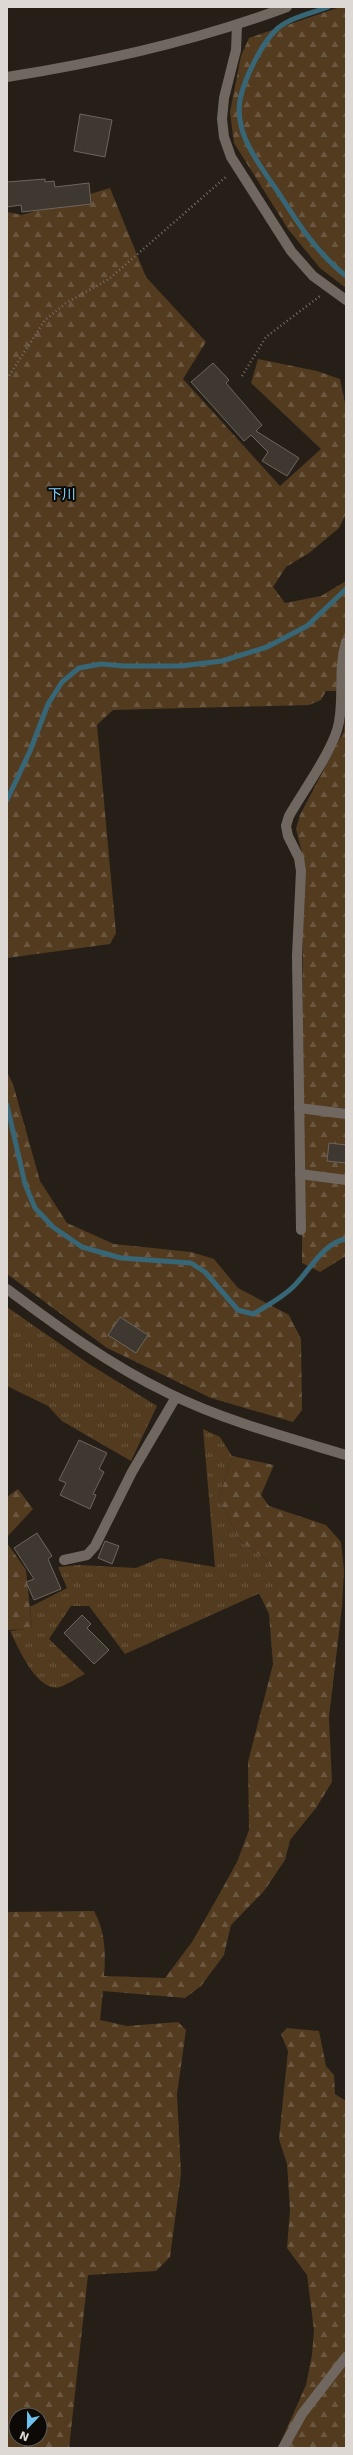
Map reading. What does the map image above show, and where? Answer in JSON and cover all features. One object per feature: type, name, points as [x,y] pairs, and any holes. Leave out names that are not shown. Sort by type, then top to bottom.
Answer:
[{"type":"street","points":[[7,77],[72,67],[141,53],[238,26],[287,7]]},
{"type":"street","points":[[238,26],[236,50],[224,98],[222,119],[224,137],[238,166],[291,251],[313,276],[346,300]]},
{"type":"street","points":[[301,1230],[297,956],[301,870],[286,826],[289,816],[334,738],[339,722],[340,670],[346,642]]},
{"type":"street","points":[[299,1108],[346,1114]]},
{"type":"street","points":[[300,1174],[346,1180]]},
{"type":"street","points":[[7,1289],[105,1359],[176,1397],[232,1421],[346,1455]]},
{"type":"street","points":[[64,1560],[87,1555],[95,1546],[132,1472],[176,1397]]},
{"type":"street","points":[[283,2448],[302,2414],[346,2357]]},
{"type":"path","points":[[7,379],[45,320],[66,303],[109,279],[238,166]]},
{"type":"path","points":[[242,376],[266,337],[330,289]]},
{"type":"green space","points":[[340,7],[346,7],[346,288],[320,268],[288,229],[234,143],[230,112],[241,56],[249,38]]},
{"type":"green space","points":[[110,188],[146,277],[206,342],[183,379],[280,486],[321,449],[251,383],[258,359],[317,371],[340,379],[346,408],[346,514],[339,528],[309,553],[286,567],[273,587],[285,603],[321,596],[346,581],[346,691],[326,691],[321,700],[309,705],[113,710],[97,725],[116,933],[110,944],[7,958],[7,212],[22,215]]},
{"type":"green space","points":[[346,701],[346,1256],[320,1272],[302,1263],[303,857],[296,829],[300,815],[344,731]]},
{"type":"green space","points":[[7,1072],[13,1084],[40,1181],[67,1223],[114,1244],[191,1252],[214,1259],[238,1288],[289,1315],[301,1339],[302,1410],[293,1422],[211,1398],[107,1348],[7,1274]]},
{"type":"green space","points":[[7,1307],[89,1364],[157,1406],[131,1461],[62,1421],[48,1406],[7,1386]]},
{"type":"green space","points":[[203,1429],[220,1437],[232,1456],[219,1499],[240,1541],[267,1560],[280,1584],[125,1654],[89,1606],[71,1606],[49,1639],[85,1674],[60,1687],[52,1687],[44,1683],[29,1667],[10,1631],[32,1628],[30,1607],[67,1588],[58,1567],[79,1565],[136,1568],[160,1558],[215,1567]]},
{"type":"green space","points":[[232,1456],[274,1465],[261,1495],[269,1506],[326,1525],[341,1542],[344,1570],[342,1607],[329,1717],[332,1782],[316,1808],[290,1840],[285,1860],[264,1891],[231,1925],[224,1955],[201,1986],[185,1998],[103,1991],[100,2020],[127,2026],[178,2022],[186,2030],[177,2094],[181,2174],[170,2257],[156,2271],[88,2275],[69,2448],[7,2448],[7,1912],[94,1911],[103,1934],[105,1959],[104,1976],[165,1978],[192,1942],[237,1862],[249,1830],[248,1762],[273,1664],[269,1614],[259,1593],[279,1584],[267,1560],[240,1541],[219,1499]]},
{"type":"green space","points":[[18,1489],[33,1509],[7,1537],[7,1497]]},
{"type":"green space","points":[[7,1543],[26,1570],[32,1629],[7,1630]]},
{"type":"green space","points":[[287,2028],[319,2031],[326,2066],[334,2075],[335,2094],[346,2101],[346,2448],[278,2448],[306,2385],[312,2355],[314,2330],[307,2275],[287,2248],[290,2210],[287,2164],[279,2139],[288,2051],[281,2034]]},
{"type":"building","points":[[80,114],[112,120],[105,157],[74,151]]},
{"type":"building","points":[[45,179],[45,182],[54,181],[55,187],[89,183],[91,204],[22,212],[21,205],[7,207],[7,182]]},
{"type":"building","points":[[213,363],[229,380],[226,383],[262,425],[256,431],[299,458],[287,476],[262,461],[268,452],[251,435],[244,441],[191,382]]},
{"type":"building","points":[[329,1143],[346,1145],[346,1163],[327,1161]]},
{"type":"building","points":[[120,1317],[148,1335],[136,1353],[108,1335]]},
{"type":"building","points":[[79,1440],[107,1453],[99,1469],[104,1472],[93,1494],[96,1495],[90,1509],[60,1495],[66,1483],[59,1480]]},
{"type":"building","points":[[37,1533],[52,1556],[48,1559],[61,1589],[34,1600],[26,1582],[34,1579],[14,1548]]},
{"type":"building","points":[[105,1541],[119,1546],[112,1564],[98,1558]]},
{"type":"building","points":[[82,1615],[91,1624],[87,1628],[109,1650],[94,1664],[64,1633]]},
{"type":"waterway","points":[[328,7],[289,21],[272,34],[254,61],[245,82],[239,104],[239,114],[242,129],[252,153],[294,217],[318,249],[346,276]]},
{"type":"waterway","points":[[7,800],[30,751],[48,704],[62,682],[79,668],[101,664],[124,666],[181,666],[222,661],[267,647],[307,626],[346,589]]},
{"type":"waterway","points":[[7,1105],[25,1184],[35,1208],[53,1227],[82,1247],[121,1258],[191,1263],[205,1272],[238,1310],[253,1314],[275,1301],[300,1280],[324,1251],[338,1241],[346,1239]]},
{"type":"district","name":"下川","points":[[62,494]]}]
